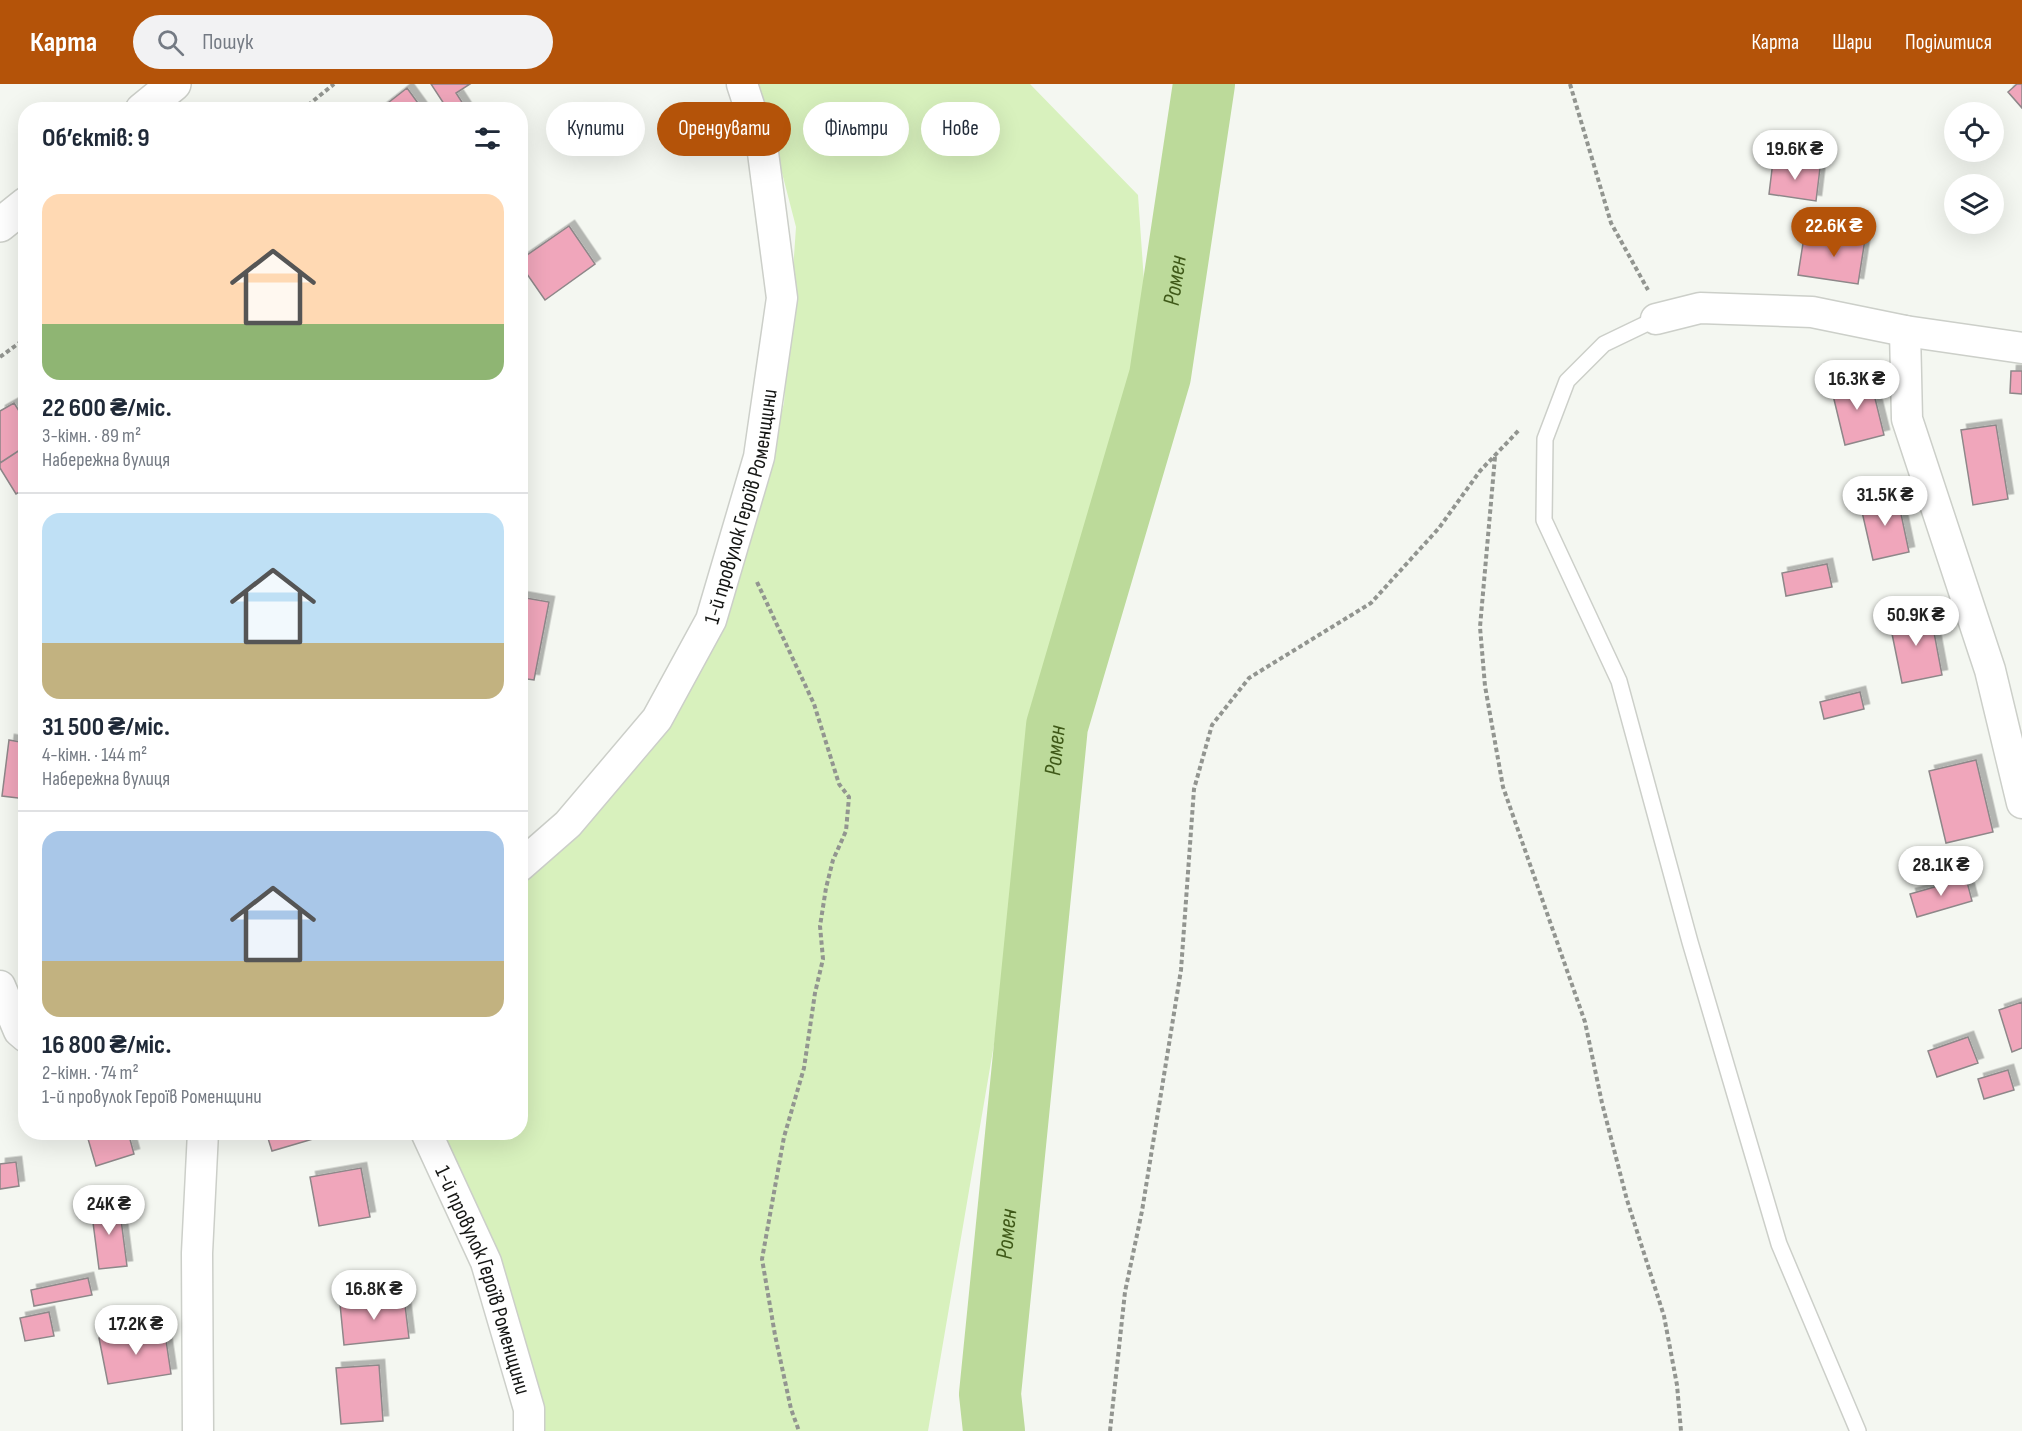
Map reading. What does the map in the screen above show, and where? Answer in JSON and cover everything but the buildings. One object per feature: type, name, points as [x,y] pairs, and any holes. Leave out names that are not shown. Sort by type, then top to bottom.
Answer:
[{"type":"main road","points":[[152,102],[174,84]]},
{"type":"main road","points":[[0,225],[18,210]]},
{"type":"street","name":"1-й провулок Героїв Роменщини","points":[[528,859],[568,824],[657,719],[711,620],[759,457],[782,298],[762,145],[742,84]]},
{"type":"street","points":[[1666,316],[1700,308],[1812,312],[1905,331],[2022,348]]},
{"type":"street","points":[[1905,331],[1907,419],[1990,670],[2022,803]]},
{"type":"street","points":[[0,986],[18,1029]]},
{"type":"street","points":[[198,1431],[197,1253],[203,1140]]},
{"type":"street","name":"1-й провулок Героїв Роменщини","points":[[430,1140],[486,1262],[529,1409],[529,1431]]},
{"type":"lane","points":[[1666,316],[1604,344],[1567,381],[1545,439],[1544,520],[1619,681],[1690,942],[1779,1244],[1858,1431]]},
{"type":"path","points":[[312,102],[334,84]]},
{"type":"path","points":[[1570,84],[1611,223],[1648,290],[1666,316]]},
{"type":"path","points":[[0,357],[18,344]]},
{"type":"path","points":[[1110,1431],[1125,1292],[1142,1211],[1181,970],[1194,789],[1212,726],[1249,678],[1371,603],[1439,528],[1480,471],[1524,426]]},
{"type":"path","points":[[1495,456],[1480,627],[1485,686],[1503,787],[1585,1022],[1602,1103],[1622,1178],[1664,1316],[1677,1385],[1680,1431]]},
{"type":"path","points":[[739,527],[773,621],[814,704],[839,784],[849,797],[846,831],[833,860],[826,888],[820,926],[823,959],[815,993],[804,1068],[782,1148],[762,1259],[775,1335],[791,1409],[799,1431]]},
{"type":"green space","points":[[759,84],[1030,84],[1138,195],[1150,368],[1084,557],[1040,703],[1019,898],[928,1431],[535,1431],[427,1140],[528,1140],[528,847],[659,693],[749,537],[784,403],[796,227],[778,156],[791,156],[791,102],[764,102]]},
{"type":"waterway","name":"Ромен","points":[[994,1431],[990,1394],[1057,726],[1160,376],[1204,84]]}]
